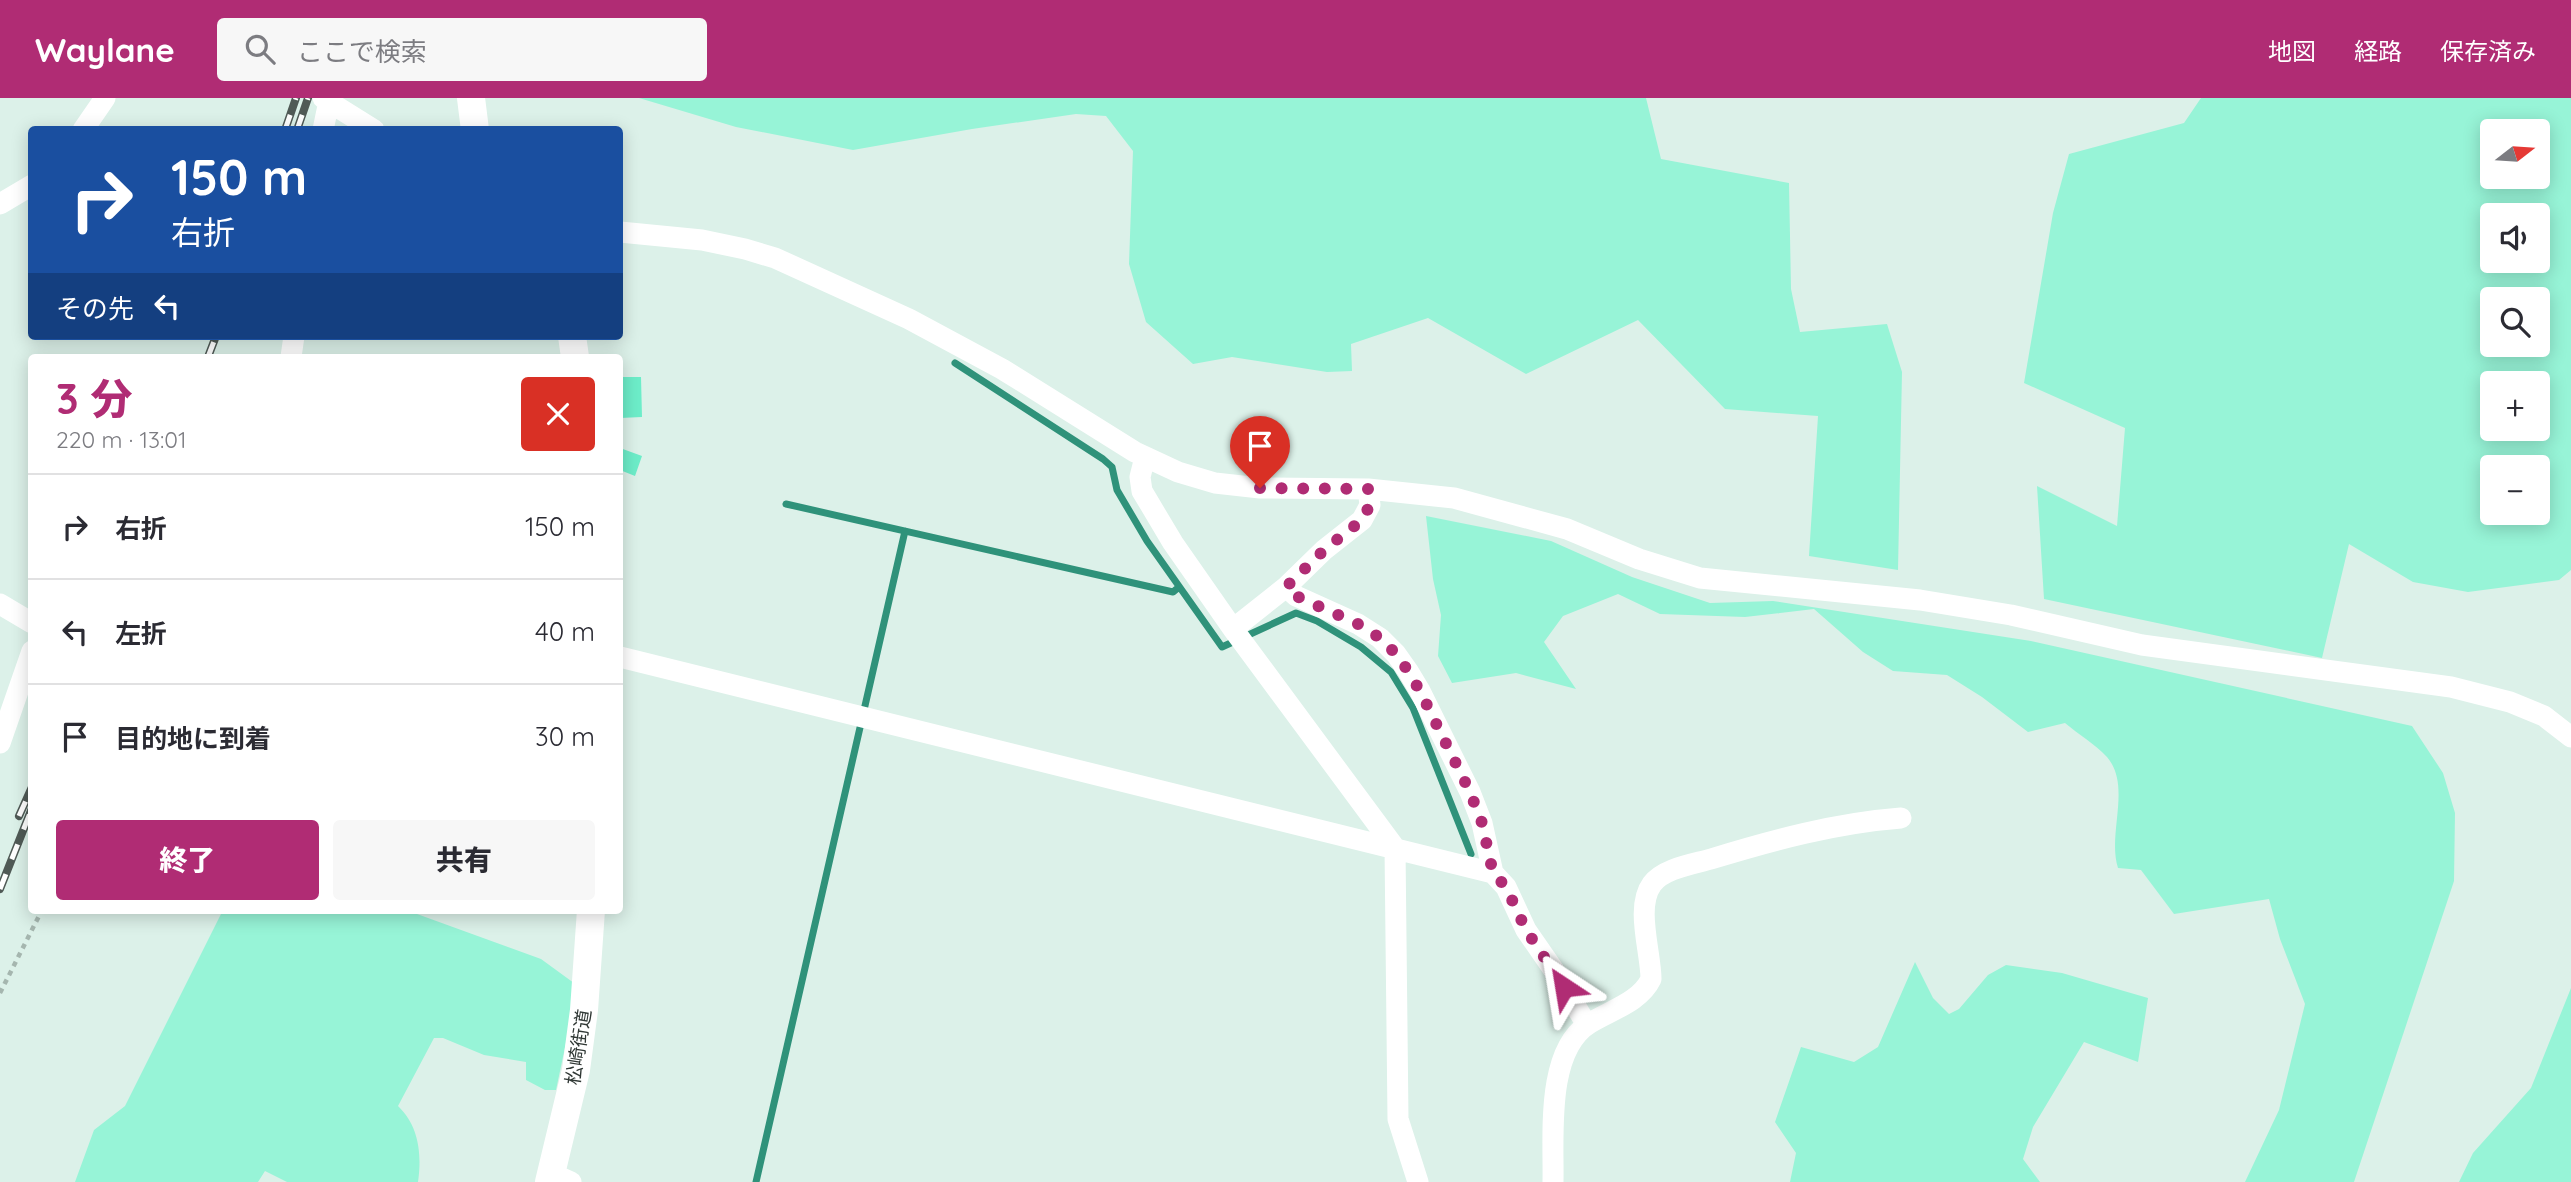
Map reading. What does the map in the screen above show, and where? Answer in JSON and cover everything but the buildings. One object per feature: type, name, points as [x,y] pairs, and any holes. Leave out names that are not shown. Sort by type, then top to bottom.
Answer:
[{"type":"main road","points":[[471,98],[474,126]]},
{"type":"main road","name":"松崎街道","points":[[557,1179],[584,1010],[590,914]]},
{"type":"street","points":[[86,126],[104,98]]},
{"type":"street","points":[[323,126],[326,100],[367,126]]},
{"type":"street","points":[[0,204],[28,187]]},
{"type":"street","points":[[623,232],[702,240],[775,258],[909,319],[1002,369],[1145,457],[1178,472],[1215,483],[1260,488],[1368,489],[1454,498],[1567,529],[1639,559],[1700,578],[1920,600],[2011,615],[2142,645],[2451,687],[2510,702],[2544,716],[2571,737]]},
{"type":"street","points":[[1145,457],[1140,477],[1142,491],[1173,543],[1395,848],[1398,1119],[1418,1182]]},
{"type":"street","points":[[1233,629],[1286,587],[1324,550],[1362,520],[1370,505],[1368,489]]},
{"type":"street","points":[[1286,587],[1296,596],[1358,624],[1380,638],[1396,654],[1420,691],[1470,792],[1482,823],[1493,873],[1506,887],[1526,930],[1587,1025]]},
{"type":"street","points":[[0,604],[28,621]]},
{"type":"street","points":[[623,658],[1493,873]]},
{"type":"street","points":[[0,743],[28,662]]},
{"type":"street","points":[[1553,1182],[1554,1100],[1565,1055],[1573,1040],[1587,1025],[1637,997],[1651,979],[1644,909],[1647,893],[1653,882],[1681,868],[1782,837],[1901,818]]},
{"type":"path","points":[[0,993],[40,914]]},
{"type":"green space","points":[[639,98],[1646,98],[1661,159],[1789,183],[1791,289],[1800,332],[1887,324],[1902,372],[1898,570],[1809,556],[1818,416],[1725,409],[1638,320],[1526,374],[1428,318],[1351,344],[1352,371],[1327,372],[1232,357],[1193,364],[1146,322],[1129,264],[1133,151],[1106,116],[1076,114],[853,150],[736,127]]},
{"type":"green space","points":[[2201,98],[2571,98],[2571,570],[2559,580],[2468,592],[2413,582],[2349,544],[2322,658],[2044,599],[2037,486],[2117,526],[2125,428],[2024,383],[2053,213],[2069,154],[2184,123]]},
{"type":"green space","points":[[1426,516],[1551,541],[1632,577],[1710,603],[1773,601],[2031,641],[2412,726],[2443,773],[2455,813],[2454,881],[2354,1182],[2245,1182],[2279,1110],[2305,1004],[2280,939],[2269,899],[2174,914],[2141,870],[2118,868],[2115,840],[2119,796],[2114,769],[2102,752],[2065,723],[2028,732],[1982,697],[1947,675],[1893,671],[1863,652],[1814,609],[1745,617],[1660,614],[1618,594],[1563,616],[1544,642],[1576,689],[1516,673],[1452,683],[1438,656],[1441,615],[1433,579]]},
{"type":"green space","points":[[221,914],[417,914],[541,959],[578,986],[556,1090],[545,1090],[526,1080],[526,1062],[484,1055],[443,1038],[434,1038],[398,1106],[415,1131],[420,1161],[418,1182],[287,1182],[265,1171],[258,1182],[75,1182],[94,1130],[125,1106]]},
{"type":"green space","points":[[1915,962],[1933,998],[1949,1014],[1959,1009],[1988,975],[2006,965],[2062,973],[2148,998],[2138,1062],[2084,1042],[2033,1127],[2023,1159],[2040,1182],[1790,1182],[1796,1153],[1775,1122],[1801,1047],[1854,1062],[1878,1047]]},
{"type":"green space","points":[[2571,988],[2571,1182],[2459,1182],[2473,1153],[2531,1088]]},
{"type":"waterway","points":[[955,363],[1112,467],[1117,490],[1147,541],[1222,647],[1296,613],[1317,621],[1361,647],[1391,672],[1413,708],[1471,854]]},
{"type":"waterway","points":[[786,504],[1173,592],[1179,587]]},
{"type":"waterway","points":[[756,1182],[905,531]]},
{"type":"railway","points":[[286,126],[296,98]]},
{"type":"railway","points":[[298,126],[308,98]]},
{"type":"railway","points":[[209,354],[214,340]]},
{"type":"railway","points":[[19,816],[28,796]]},
{"type":"railway","points":[[0,889],[28,818]]},
{"type":"route","points":[[1260,488],[1368,489],[1370,505],[1362,520],[1324,550],[1286,587],[1296,596],[1358,624],[1380,638],[1408,671],[1470,792],[1482,823],[1493,873],[1506,887],[1526,930],[1564,987]]}]
